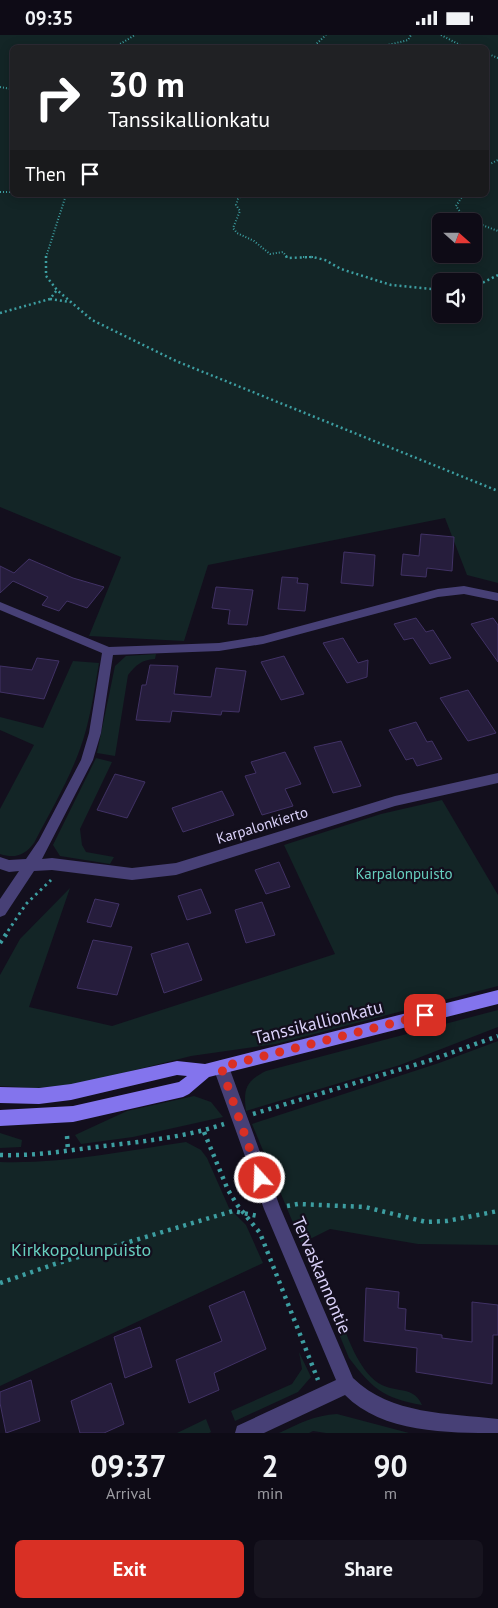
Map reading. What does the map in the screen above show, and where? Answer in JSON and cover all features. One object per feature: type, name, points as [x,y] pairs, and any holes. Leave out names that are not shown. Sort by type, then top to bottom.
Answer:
[{"type":"street","points":[[0,605],[108,651],[219,647],[263,641],[438,593],[464,590],[498,597]]},
{"type":"street","points":[[0,911],[44,844],[86,760],[95,733],[108,651]]},
{"type":"street","name":"Karpalonkierto","points":[[0,863],[9,866],[32,864],[62,865],[132,874],[176,869],[394,801],[498,778]]},
{"type":"street","name":"Tanssikallionkatu","points":[[0,1095],[38,1096],[71,1092],[177,1068],[213,1069],[498,997]]},
{"type":"street","name":"Tanssikallionkatu","points":[[0,1118],[64,1115],[113,1106],[183,1089],[213,1069]]},
{"type":"street","name":"Tervaskannontie","points":[[213,1069],[346,1384]]},
{"type":"street","points":[[244,1433],[346,1384],[354,1395],[382,1411],[498,1428]]},
{"type":"path","points":[[118,45],[134,35]]},
{"type":"path","points":[[315,45],[326,35]]},
{"type":"path","points":[[388,45],[408,40],[411,35]]},
{"type":"path","points":[[441,35],[460,45]]},
{"type":"path","points":[[65,197],[46,260],[46,276],[57,289],[92,320],[176,361],[498,491]]},
{"type":"path","points":[[241,197],[236,205],[240,211],[233,228],[236,233],[254,241],[270,253],[283,252],[287,258],[313,257],[325,260],[341,269],[391,285],[432,289]]},
{"type":"path","points":[[461,213],[456,206],[462,197]]},
{"type":"path","points":[[482,225],[498,231]]},
{"type":"path","points":[[482,283],[498,275]]},
{"type":"path","points":[[50,299],[57,289]]},
{"type":"path","points":[[0,313],[50,299],[71,302]]},
{"type":"path","points":[[0,943],[26,904],[50,882],[62,865]]},
{"type":"path","points":[[204,1132],[228,1190],[238,1206],[260,1233],[324,1395]]},
{"type":"path","points":[[67,1136],[68,1151]]},
{"type":"path","points":[[0,1283],[55,1264],[233,1211],[257,1217],[272,1209],[298,1204],[365,1207],[426,1222],[447,1221],[498,1211]]},
{"type":"green space","points":[[0,35],[498,35],[498,583],[467,575],[445,518],[208,565],[184,641],[89,636],[121,557],[0,507]]},
{"type":"green space","points":[[156,654],[155,659],[139,664],[128,675],[115,756],[97,753],[115,666],[126,656]]},
{"type":"green space","points":[[73,661],[99,663],[89,718],[80,749],[34,843],[19,855],[0,854],[0,809],[34,745],[0,730],[0,717],[43,728]]},
{"type":"green space","points":[[96,758],[112,762],[80,829],[82,845],[86,852],[114,857],[110,864],[60,856],[53,845]]},
{"type":"green space","name":"Karpalonpuisto","points":[[442,800],[498,895],[498,986],[276,1044],[191,1056],[84,1083],[36,1088],[0,1086],[0,975],[20,939],[70,888],[29,1007],[112,1026],[335,954],[284,845],[381,814]]},
{"type":"green space","points":[[498,1010],[498,1027],[400,1065],[246,1111],[245,1097],[247,1087],[254,1078],[266,1071]]},
{"type":"green space","points":[[498,1041],[498,1245],[418,1244],[330,1229],[310,1239],[346,1333],[359,1361],[378,1383],[412,1394],[418,1398],[422,1405],[398,1399],[380,1391],[372,1385],[349,1358],[252,1124],[439,1063]]},
{"type":"green space","points":[[194,1096],[211,1102],[223,1117],[133,1137],[81,1144],[75,1135],[127,1111]]},
{"type":"green space","points":[[0,1133],[22,1140],[21,1147],[0,1148]]},
{"type":"green space","name":"Kirkkopolunpuisto","points":[[186,1142],[201,1150],[207,1158],[229,1208],[246,1225],[263,1263],[0,1386],[0,1162],[70,1159]]},
{"type":"green space","points":[[299,1352],[311,1377],[298,1392],[235,1421],[231,1411],[292,1384],[302,1369]]},
{"type":"green space","points":[[337,1414],[409,1433],[326,1433],[313,1431],[309,1433],[279,1433],[314,1418]]},
{"type":"green space","points":[[206,1419],[211,1432],[209,1433],[177,1433]]},
{"type":"building","points":[[421,534],[454,537],[452,571],[427,568],[426,577],[401,575],[403,554],[419,556]]},
{"type":"building","points":[[344,552],[375,555],[373,586],[341,583]]},
{"type":"building","points":[[29,559],[73,578],[104,587],[87,608],[67,601],[59,611],[42,605],[48,597],[13,581],[0,593],[0,566],[14,573]]},
{"type":"building","points":[[282,577],[298,578],[297,583],[308,584],[305,611],[278,609]]},
{"type":"building","points":[[216,587],[253,590],[247,625],[228,624],[230,610],[212,608]]},
{"type":"building","points":[[416,618],[426,632],[433,630],[451,658],[430,664],[413,638],[404,640],[394,624]]},
{"type":"building","points":[[493,618],[498,625],[498,662],[471,624]]},
{"type":"building","points":[[343,638],[358,663],[368,660],[367,677],[347,683],[323,643]]},
{"type":"building","points":[[284,656],[304,694],[281,700],[261,662]]},
{"type":"building","points":[[37,658],[59,661],[44,699],[0,692],[0,666],[32,670]]},
{"type":"building","points":[[150,665],[178,666],[174,694],[211,697],[216,668],[246,671],[239,712],[222,711],[221,715],[172,711],[170,722],[136,720],[142,685],[146,685]]},
{"type":"building","points":[[468,690],[496,733],[468,741],[440,698]]},
{"type":"building","points":[[416,722],[427,742],[432,741],[442,759],[417,766],[413,758],[406,760],[389,730]]},
{"type":"building","points":[[341,741],[361,786],[333,793],[314,747]]},
{"type":"building","points":[[285,752],[301,784],[285,789],[293,806],[262,815],[245,776],[256,773],[251,762]]},
{"type":"building","points":[[115,774],[145,782],[127,818],[97,810]]},
{"type":"building","points":[[222,791],[234,815],[183,832],[172,808]]},
{"type":"building","points":[[279,862],[290,887],[266,894],[255,870]]},
{"type":"building","points":[[201,889],[211,913],[187,920],[178,896]]},
{"type":"building","points":[[95,899],[119,904],[111,927],[87,922]]},
{"type":"building","points":[[262,902],[275,935],[246,943],[235,910]]},
{"type":"building","points":[[93,940],[132,947],[117,995],[77,988]]},
{"type":"building","points":[[188,943],[202,980],[164,993],[151,954]]},
{"type":"building","points":[[366,1288],[399,1292],[398,1308],[406,1309],[405,1330],[442,1335],[442,1338],[472,1342],[472,1302],[498,1305],[498,1335],[493,1335],[492,1384],[416,1372],[417,1348],[364,1341]]},
{"type":"building","points":[[244,1291],[266,1349],[214,1373],[219,1390],[189,1403],[176,1360],[222,1341],[209,1306]]},
{"type":"building","points":[[140,1327],[152,1367],[125,1378],[114,1337]]},
{"type":"building","points":[[31,1380],[40,1421],[6,1433],[0,1403],[0,1392]]},
{"type":"building","points":[[111,1383],[124,1424],[104,1433],[80,1433],[71,1401]]},
{"type":"route","points":[[260,1178],[221,1067],[425,1015]]}]
